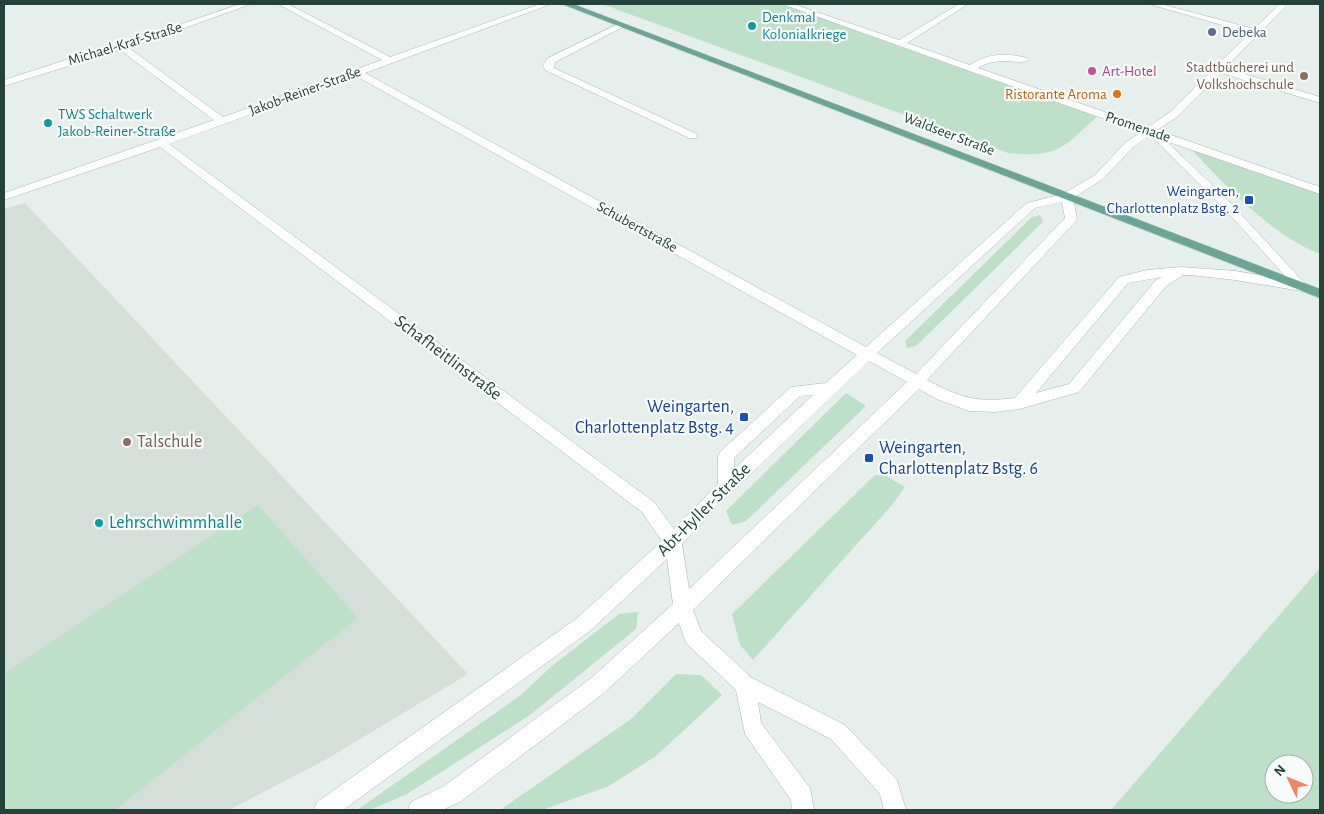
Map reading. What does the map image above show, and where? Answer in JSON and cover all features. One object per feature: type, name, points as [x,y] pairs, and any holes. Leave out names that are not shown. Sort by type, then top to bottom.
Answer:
[{"type":"main road","name":"Waldseer Straße","points":[[566,4],[1320,294]]},
{"type":"street","name":"Michael-Kraf-Straße","points":[[4,83],[109,49],[122,47],[247,4]]},
{"type":"street","name":"Jakob-Reiner-Straße","points":[[282,4],[390,61]]},
{"type":"street","name":"Jakob-Reiner-Straße","points":[[4,197],[161,143],[547,4]]},
{"type":"street","name":"Promenade","points":[[786,4],[1320,191]]},
{"type":"street","points":[[899,44],[964,4]]},
{"type":"street","points":[[1153,4],[1255,32]]},
{"type":"street","name":"Abt-Hyller-Straße","points":[[325,810],[583,624],[673,542],[726,487],[830,388],[1031,204],[1067,197],[1099,177],[1129,146],[1173,115],[1284,4]]},
{"type":"street","points":[[623,25],[552,60],[548,65],[550,70],[693,136]]},
{"type":"street","points":[[122,47],[221,121]]},
{"type":"street","points":[[970,69],[981,61],[998,55],[1024,60]]},
{"type":"street","points":[[1219,69],[1320,100]]},
{"type":"street","name":"Schubertstraße","points":[[356,72],[942,395],[969,405],[995,406],[1019,403],[1074,388],[1161,283],[1181,271]]},
{"type":"street","points":[[1150,132],[1222,200],[1302,287]]},
{"type":"street","name":"Schafheitlinstraße","points":[[161,143],[648,507],[673,542],[683,608],[693,637],[745,685],[838,732],[889,788],[895,810]]},
{"type":"street","points":[[419,810],[452,794],[597,686],[683,608],[918,381],[1071,219],[1067,197]]},
{"type":"street","points":[[1019,403],[1124,280],[1142,275],[1197,270],[1302,287]]},
{"type":"street","points":[[726,487],[726,456],[751,432],[796,391],[830,388]]},
{"type":"street","points":[[745,685],[752,727],[802,796],[803,810]]},
{"type":"shaded area","name":"Talschule","points":[[25,203],[468,674],[325,760],[229,810],[4,810],[4,209]]},
{"type":"green space","points":[[602,4],[786,4],[1100,114],[1069,142],[1051,152],[1040,154],[1008,153]]},
{"type":"green space","points":[[1186,144],[1320,191],[1320,254],[1300,245],[1264,220],[1232,191]]},
{"type":"green space","points":[[1040,215],[1043,222],[916,346],[907,348],[905,341],[1032,217]]},
{"type":"green space","points":[[846,393],[866,406],[746,521],[732,525],[726,511]]},
{"type":"green space","points":[[875,475],[886,476],[905,487],[892,505],[753,660],[740,645],[732,614]]},
{"type":"green space","points":[[258,505],[358,618],[115,810],[4,810],[4,674]]},
{"type":"green space","points":[[1320,568],[1320,810],[1111,810]]},
{"type":"green space","points":[[638,612],[636,629],[530,715],[407,794],[370,810],[357,810],[521,695],[552,666],[619,614]]},
{"type":"green space","points":[[676,674],[701,675],[722,695],[656,756],[609,786],[542,810],[504,810],[503,808],[631,719]]},
{"type":"place","name":"Denkmal Kolonialkriege","points":[[752,26]]},
{"type":"place","name":"Debeka","points":[[1212,32]]},
{"type":"place","name":"Art-Hotel","points":[[1092,71]]},
{"type":"place","name":"Stadtbücherei und Volkshochschule","points":[[1304,76]]},
{"type":"place","name":"Ristorante Aroma","points":[[1117,94]]},
{"type":"place","name":"TWS Schaltwerk Jakob-Reiner-Straße","points":[[48,123]]},
{"type":"place","name":"Weingarten, Charlottenplatz Bstg. 2","points":[[1249,200]]},
{"type":"place","name":"Weingarten, Charlottenplatz Bstg. 4","points":[[744,417]]},
{"type":"place","name":"Talschule","points":[[127,442]]},
{"type":"place","name":"Weingarten, Charlottenplatz Bstg. 6","points":[[869,458]]},
{"type":"place","name":"Lehrschwimmhalle","points":[[99,523]]}]
